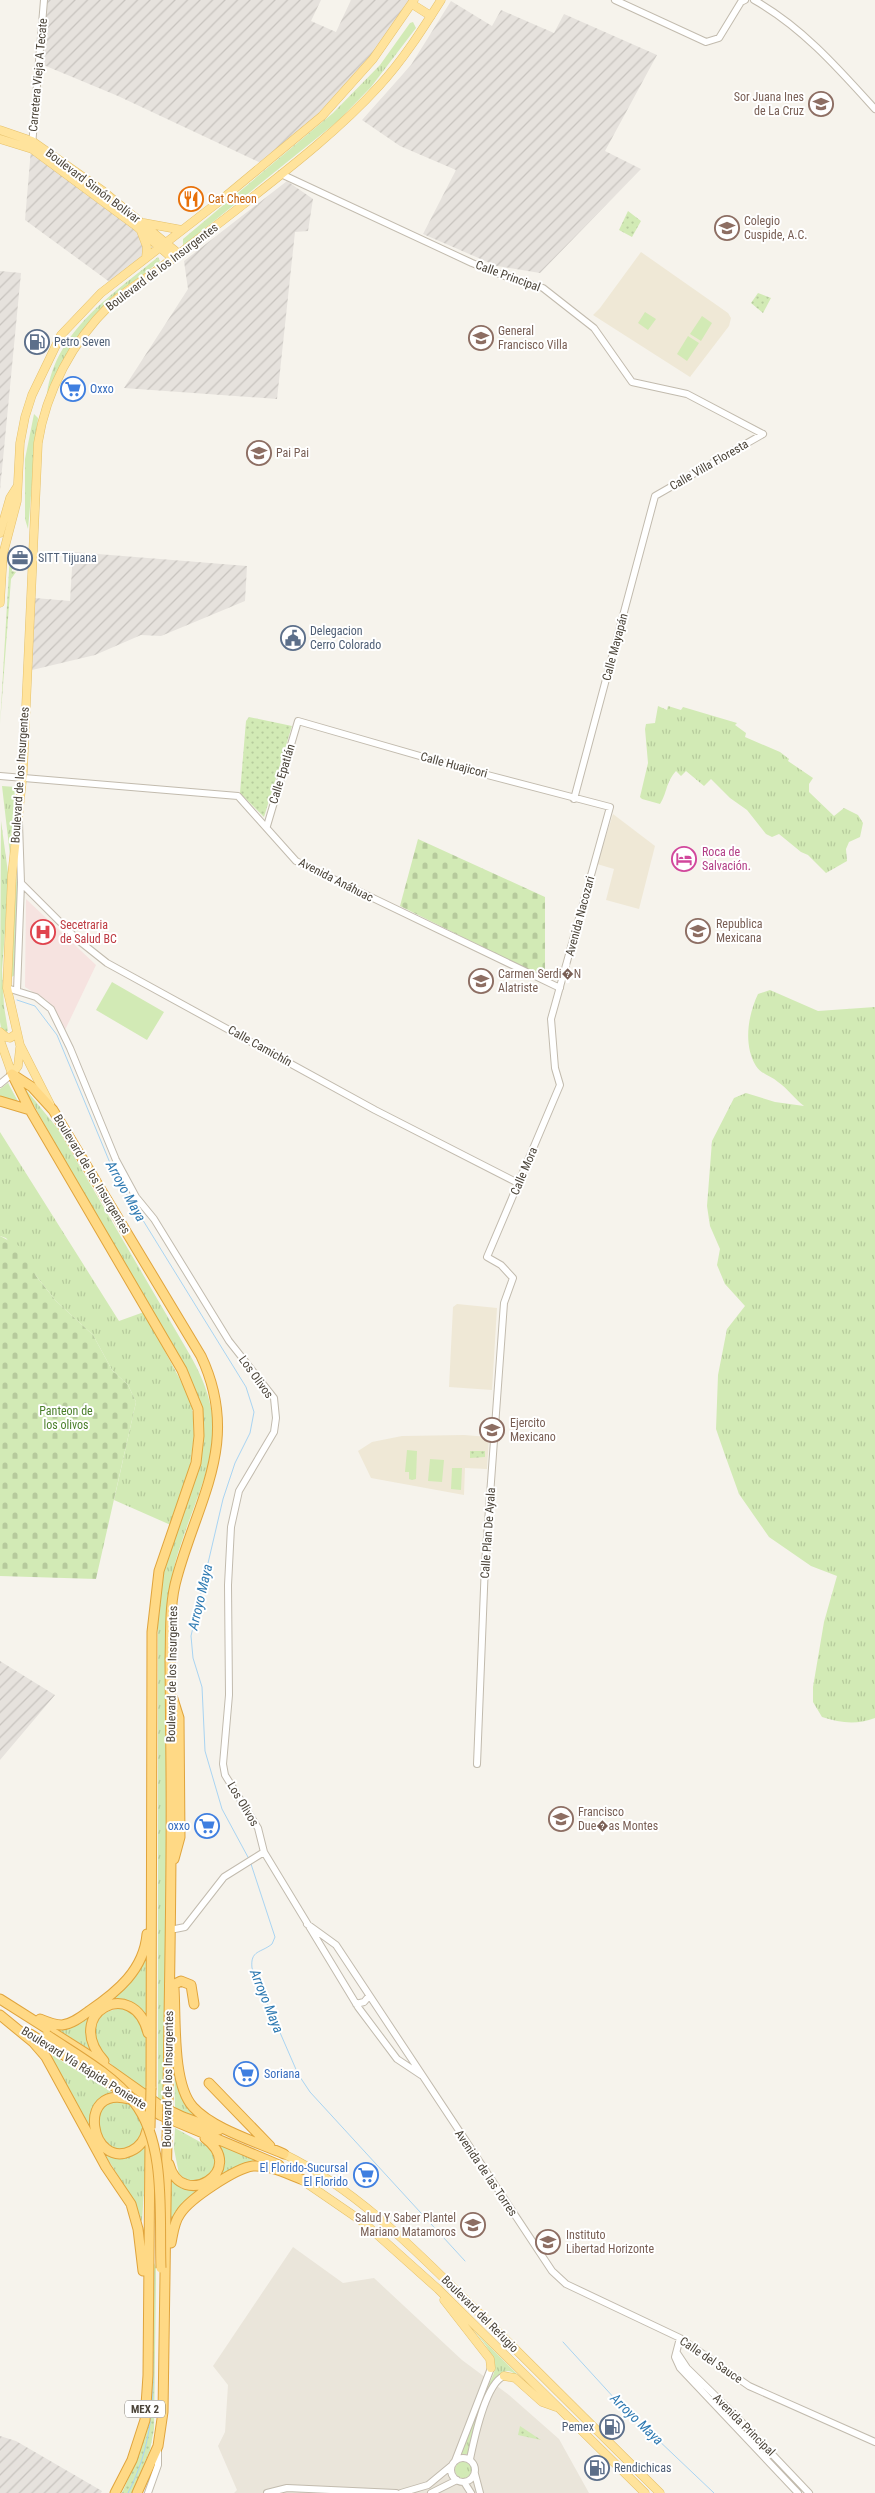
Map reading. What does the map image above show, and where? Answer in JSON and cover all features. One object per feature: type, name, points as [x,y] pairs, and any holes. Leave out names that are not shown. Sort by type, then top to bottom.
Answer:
[{"type":"highway","points":[[12,1074],[32,1087],[53,1110]]},
{"type":"highway","name":"Boulevard de los Insurgentes","points":[[12,1074],[30,1110],[182,1370],[198,1409],[199,1436],[196,1463],[164,1552],[156,1591],[152,1632],[151,2116],[148,2135],[148,2375],[144,2420],[132,2460],[116,2493]]},
{"type":"highway","points":[[0,1101],[30,1110]]},
{"type":"highway","name":"Boulevard de los Insurgentes","points":[[53,1110],[201,1356],[216,1394],[219,1424],[216,1449],[209,1479],[176,1579],[171,1621],[170,1691],[179,1718],[180,1837],[172,1867],[164,2272]]},
{"type":"highway","points":[[172,1867],[175,1929],[173,1985],[179,2078],[188,2101],[210,2121],[284,2154]]},
{"type":"highway","points":[[2,2002],[49,2023],[62,2024],[75,2020],[118,1990],[132,1974],[145,1949],[152,1874]]},
{"type":"highway","points":[[173,1985],[181,1981],[191,1985],[194,2004]]},
{"type":"highway","points":[[2,2002],[116,2084],[134,2102],[145,2120],[156,2160],[164,2272]]},
{"type":"highway","points":[[2,2002],[116,2074],[152,2100],[183,2118],[260,2144]]},
{"type":"highway","points":[[116,2074],[95,2050],[90,2039],[92,2022],[102,2008],[119,2003],[136,2009],[144,2020],[151,2048]]},
{"type":"highway","points":[[0,2015],[34,2042],[46,2057],[106,2167],[131,2204],[142,2253],[148,2319]]},
{"type":"highway","name":"Boulevard Vía Rápida Poniente","points":[[0,2015],[146,2106],[197,2132],[279,2165]]},
{"type":"highway","points":[[209,2082],[271,2149]]},
{"type":"highway","points":[[146,2106],[124,2098],[112,2098],[100,2106],[94,2122],[95,2132],[102,2144],[115,2153],[133,2151],[148,2135]]},
{"type":"highway","points":[[167,2150],[170,2168],[178,2180],[191,2186],[206,2183],[217,2173],[220,2156],[214,2145],[197,2132]]},
{"type":"highway","points":[[164,2272],[176,2220],[191,2202],[234,2173],[248,2167],[268,2167],[301,2179]]},
{"type":"highway","name":"MEX 2","points":[[137,2493],[158,2446],[163,2412],[164,2272]]},
{"type":"main road","name":"Boulevard de los Insurgentes","points":[[53,1110],[20,1045],[7,988],[12,875],[22,778],[34,511],[41,423],[63,369],[88,328],[111,303],[176,256],[281,174],[351,114],[380,86],[441,0]]},
{"type":"main road","name":"Boulevard de los Insurgentes","points":[[0,603],[3,554],[17,501],[20,443],[26,417],[32,395],[62,335],[101,293],[322,116],[373,59],[413,2]]},
{"type":"main road","points":[[413,2],[431,16]]},
{"type":"main road","name":"Boulevard Simón Bolívar","points":[[0,130],[32,141],[142,226],[176,256]]},
{"type":"main road","name":"Boulevard Simón Bolívar","points":[[0,139],[32,149],[142,226]]},
{"type":"main road","points":[[146,258],[146,242],[142,226],[182,230]]},
{"type":"main road","points":[[0,533],[10,498],[19,486]]},
{"type":"main road","points":[[0,1032],[6,1038],[16,1034]]},
{"type":"main road","name":"Boulevard de los Insurgentes","points":[[0,1040],[12,1074]]},
{"type":"main road","points":[[12,1074],[18,1066],[20,1045]]},
{"type":"main road","name":"Boulevard del Refugio","points":[[284,2154],[319,2174],[367,2209],[440,2274],[660,2493]]},
{"type":"main road","name":"Boulevard del Refugio","points":[[279,2165],[363,2222],[438,2289],[646,2493]]},
{"type":"main road","points":[[438,2289],[450,2308],[490,2359],[491,2368]]},
{"type":"main road","points":[[504,2376],[515,2378],[542,2402],[560,2409]]},
{"type":"street","name":"Carretera Vieja A Tecate","points":[[32,149],[44,0]]},
{"type":"street","points":[[615,0],[706,42],[713,42],[719,38],[741,2],[745,0]]},
{"type":"street","points":[[754,0],[798,31],[829,58],[875,108]]},
{"type":"street","name":"Calle Principal","points":[[281,174],[465,260],[507,277],[542,288],[594,328],[632,382],[687,394],[763,434]]},
{"type":"street","name":"Calle Villa Floresta","points":[[655,496],[763,434]]},
{"type":"street","name":"Calle Mayapán","points":[[574,799],[655,496]]},
{"type":"street","name":"Calle Huajicori","points":[[298,721],[574,799],[610,807]]},
{"type":"street","name":"Calle Epatlán","points":[[267,826],[298,721]]},
{"type":"street","name":"Avenida Anáhuac","points":[[0,776],[238,796],[267,826],[296,861],[560,988]]},
{"type":"street","name":"Avenida Nacozari","points":[[560,1085],[556,1068],[551,1019],[610,807]]},
{"type":"street","points":[[17,991],[21,883],[18,813]]},
{"type":"street","name":"Calle Camichín","points":[[21,883],[78,940],[107,963],[376,1110],[518,1183]]},
{"type":"street","name":"Los Olivos","points":[[7,988],[36,997],[50,1009],[70,1048],[116,1160],[136,1197],[154,1219],[230,1341],[274,1398],[276,1418],[274,1432],[239,1491],[231,1527],[228,1585],[229,1695],[223,1764],[225,1775],[258,1828],[264,1852]]},
{"type":"street","points":[[0,1076],[12,1074]]},
{"type":"street","points":[[0,1084],[12,1074]]},
{"type":"street","name":"Calle Mora","points":[[513,1278],[501,1266],[487,1257],[560,1085]]},
{"type":"street","name":"Calle Plan De Ayala","points":[[477,1764],[485,1564],[504,1303],[513,1278]]},
{"type":"street","points":[[175,1929],[185,1927],[224,1877],[264,1852]]},
{"type":"street","name":"Avenida de las Torres","points":[[264,1852],[356,2004],[395,2056],[421,2074]]},
{"type":"street","name":"Avenida de las Torres","points":[[306,1923],[336,1945],[552,2271]]},
{"type":"street","points":[[356,2004],[364,2002],[369,1996]]},
{"type":"street","name":"Calle del Sauce","points":[[552,2271],[566,2284],[680,2338],[749,2386],[875,2442]]},
{"type":"street","points":[[677,2355],[680,2338]]},
{"type":"street","name":"Avenida Principal","points":[[677,2355],[676,2363],[696,2386],[798,2493]]},
{"type":"street","name":"Avenida Principal","points":[[677,2355],[699,2382],[733,2413],[809,2493]]},
{"type":"street","points":[[475,2474],[471,2480],[464,2482],[457,2480],[452,2474],[453,2463],[491,2368]]},
{"type":"street","points":[[470,2459],[486,2401],[498,2378],[504,2376]]},
{"type":"street","points":[[148,2493],[158,2465],[158,2446]]},
{"type":"street","points":[[401,2493],[428,2485],[461,2458],[470,2459],[475,2466],[480,2493]]},
{"type":"street","points":[[431,2493],[457,2480]]},
{"type":"street","points":[[464,2482],[471,2493]]},
{"type":"street","points":[[267,2493],[286,2488],[396,2493]]},
{"type":"shaded area","points":[[45,0],[321,0],[311,21],[336,32],[351,0],[416,0],[352,87],[263,164],[118,96],[41,64]]},
{"type":"shaded area","points":[[451,1],[492,26],[501,10],[554,33],[564,14],[657,55],[605,151],[641,169],[540,273],[497,266],[423,234],[456,170],[400,146],[362,120],[411,65]]},
{"type":"shaded area","points":[[31,149],[139,231],[144,242],[144,260],[111,283],[25,220]]},
{"type":"shaded area","points":[[287,181],[313,199],[308,231],[295,232],[277,399],[124,388],[188,289],[184,261]]},
{"type":"shaded area","points":[[641,252],[728,313],[731,318],[729,326],[690,377],[593,315]]},
{"type":"shaded area","points":[[0,271],[21,273],[0,490]]},
{"type":"shaded area","points":[[73,552],[247,566],[245,601],[161,636],[141,635],[95,655],[32,670],[35,598],[70,601]]},
{"type":"shaded area","points":[[613,814],[655,846],[639,909],[606,900],[614,869],[597,864]]},
{"type":"shaded area","name":"Secetraria de Salud BC","points":[[26,899],[96,965],[65,1030],[48,1001],[25,987]]},
{"type":"shaded area","points":[[457,1304],[497,1308],[492,1390],[449,1387],[453,1307]]},
{"type":"shaded area","points":[[464,1435],[489,1437],[487,1469],[465,1468],[464,1495],[371,1478],[358,1451],[372,1442],[402,1436]]},
{"type":"shaded area","points":[[0,1661],[55,1695],[0,1760]]},
{"type":"shaded area","points":[[293,2247],[343,2283],[374,2278],[462,2360],[509,2395],[559,2439],[589,2493],[234,2493],[237,2490],[218,2446],[225,2432],[228,2385],[213,2366]]},
{"type":"shaded area","points":[[0,2436],[16,2441],[102,2491],[101,2493],[0,2493]]},
{"type":"green space","points":[[413,22],[416,28],[371,87],[338,121],[183,246],[183,239],[333,113],[380,65],[410,23]]},
{"type":"green space","points":[[628,211],[641,221],[632,237],[619,230]]},
{"type":"green space","points":[[158,257],[160,261],[112,299],[58,372],[47,394],[52,371],[74,333],[105,300]]},
{"type":"green space","points":[[758,293],[771,298],[763,313],[751,303]]},
{"type":"green space","points":[[645,312],[656,319],[648,330],[638,323]]},
{"type":"green space","points":[[702,316],[712,323],[701,341],[690,334]]},
{"type":"green space","points":[[688,336],[699,343],[687,361],[677,354]]},
{"type":"green space","points":[[34,414],[38,418],[28,529],[25,519],[25,459]]},
{"type":"green space","points":[[16,550],[15,569],[12,569],[12,571],[16,572],[11,579],[0,725],[10,553]]},
{"type":"green space","points":[[658,706],[667,710],[668,706],[681,710],[683,707],[737,723],[735,725],[746,733],[745,737],[780,752],[789,759],[788,761],[813,778],[809,784],[809,792],[834,816],[844,808],[858,815],[863,823],[860,837],[849,842],[846,849],[847,861],[826,873],[808,855],[801,852],[779,834],[772,837],[766,834],[747,810],[730,798],[711,779],[704,786],[686,771],[681,776],[676,771],[660,804],[642,799],[640,797],[648,763],[645,729],[646,724],[655,723]]},
{"type":"green space","points":[[249,717],[292,726],[264,817],[240,793],[246,721]]},
{"type":"green space","points":[[2,786],[15,787],[10,855]]},
{"type":"green space","points":[[1,821],[9,880],[2,970],[4,1006],[8,1031],[2,1033],[0,1022]]},
{"type":"green space","points":[[418,839],[545,897],[545,978],[400,906]]},
{"type":"green space","points":[[19,840],[20,870],[15,975],[10,978]]},
{"type":"green space","points":[[112,982],[164,1012],[147,1040],[96,1010]]},
{"type":"green space","points":[[770,990],[818,1011],[875,1007],[875,1718],[861,1722],[842,1722],[822,1717],[813,1702],[813,1687],[824,1622],[837,1576],[811,1566],[769,1537],[739,1494],[716,1429],[718,1375],[727,1329],[745,1306],[725,1284],[717,1265],[720,1249],[710,1226],[707,1206],[712,1141],[734,1098],[746,1093],[775,1102],[804,1106],[781,1084],[756,1066],[749,1049],[748,1030],[755,1002],[758,994]]},
{"type":"green space","points":[[8,1083],[20,1105],[0,1099],[0,1089]]},
{"type":"green space","points":[[23,1086],[58,1129],[190,1355],[203,1382],[211,1406],[213,1429],[211,1450],[206,1471],[176,1561],[167,1611],[166,2104],[158,2098],[158,1610],[162,1575],[197,1474],[203,1432],[202,1411]]},
{"type":"green space","points":[[0,1132],[119,1321],[144,1312],[192,1402],[194,1435],[190,1467],[173,1526],[114,1500],[136,1402],[128,1385],[112,1370],[93,1335],[56,1301],[6,1238],[0,1236]]},
{"type":"green space","name":"Panteon de los olivos","points":[[0,1236],[19,1246],[36,1276],[56,1301],[93,1335],[112,1370],[128,1385],[136,1402],[96,1579],[0,1576]]},
{"type":"green space","points":[[407,1450],[417,1451],[416,1479],[412,1480],[409,1479],[409,1472],[405,1472]]},
{"type":"green space","points":[[470,1451],[485,1451],[485,1457],[470,1458]]},
{"type":"green space","points":[[430,1459],[444,1460],[442,1482],[428,1481]]},
{"type":"green space","points":[[452,1468],[462,1468],[461,1490],[451,1489]]},
{"type":"green space","points":[[146,1956],[148,2017],[137,2007],[125,2002],[94,2015],[94,2052],[53,2027],[85,2018],[118,1994],[135,1978]]},
{"type":"green space","points":[[122,2008],[133,2013],[141,2022],[145,2032],[148,2044],[147,2093],[110,2063],[97,2045],[95,2035],[97,2024],[101,2017],[107,2012]]},
{"type":"green space","points":[[174,2043],[176,2072],[180,2090],[191,2106],[211,2126],[175,2109]]},
{"type":"green space","points":[[52,2055],[115,2094],[91,2114],[90,2125],[94,2135],[50,2057]]},
{"type":"green space","points":[[113,2100],[131,2104],[143,2122],[144,2135],[127,2151],[113,2149],[99,2130],[98,2118],[100,2112]]},
{"type":"green space","points":[[175,2128],[211,2148],[217,2163],[209,2179],[190,2182],[179,2174],[174,2149]]},
{"type":"green space","points":[[147,2140],[142,2222],[136,2205],[98,2143],[124,2157],[138,2152]]},
{"type":"green space","points":[[212,2140],[220,2145],[271,2164],[246,2164],[234,2168],[214,2182],[221,2171],[223,2161],[217,2145]]},
{"type":"green space","points":[[172,2174],[205,2187],[191,2198],[169,2234]]},
{"type":"green space","points":[[153,2261],[156,2267],[154,2429],[150,2450],[132,2493],[122,2493],[142,2445],[152,2394]]},
{"type":"green space","points":[[456,2313],[544,2401],[512,2372],[501,2373],[487,2392],[481,2405],[472,2434],[469,2454],[459,2454],[494,2373],[494,2364],[482,2340]]},
{"type":"green space","points":[[520,2426],[541,2440],[518,2435]]},
{"type":"green space","points":[[464,2461],[470,2464],[473,2470],[470,2476],[464,2479],[458,2476],[455,2470],[458,2464]]},
{"type":"waterway","name":"Arroyo Maya","points":[[17,1000],[35,1006],[57,1035],[115,1175],[246,1387],[254,1412],[250,1433],[235,1463],[223,1499],[191,1636],[193,1658],[202,1687],[205,1751],[222,1809],[249,1859]]},
{"type":"waterway","name":"Arroyo Maya","points":[[251,1864],[275,1937],[272,1944],[255,1955],[252,1968],[298,2074],[310,2092],[465,2261]]},
{"type":"waterway","points":[[153,2346],[154,2271]]},
{"type":"waterway","name":"Arroyo Maya","points":[[563,2342],[616,2400],[714,2493]]},
{"type":"waterway","points":[[128,2493],[136,2476],[147,2442],[152,2407],[153,2352]]},
{"type":"place","name":"Sor Juana Ines de La Cruz","points":[[821,104]]},
{"type":"place","name":"Cat Cheon","points":[[191,199]]},
{"type":"place","name":"Colegio Cuspide, A.C.","points":[[727,228]]},
{"type":"place","name":"General Francisco Villa","points":[[481,338]]},
{"type":"place","name":"Petro Seven","points":[[37,342]]},
{"type":"place","name":"Oxxo","points":[[73,389]]},
{"type":"place","name":"Pai Pai","points":[[259,453]]},
{"type":"place","name":"SITT Tijuana","points":[[20,558]]},
{"type":"place","name":"Delegacion Cerro Colorado","points":[[293,638]]},
{"type":"place","name":"Roca de Salvación.","points":[[684,859]]},
{"type":"place","name":"Republica Mexicana","points":[[698,931]]},
{"type":"place","name":"Secetraria de Salud BC","points":[[43,932]]},
{"type":"place","name":"Carmen Serdi�N Alatriste","points":[[481,981]]},
{"type":"place","name":"Ejercito Mexicano","points":[[492,1430]]},
{"type":"place","name":"Francisco Due�as Montes","points":[[561,1819]]},
{"type":"place","name":"oxxo","points":[[207,1826]]},
{"type":"place","name":"Soriana","points":[[246,2074]]},
{"type":"place","name":"El Florido-Sucursal El Florido","points":[[366,2175]]},
{"type":"place","name":"Salud Y Saber Plantel Mariano Matamoros","points":[[473,2225]]},
{"type":"place","name":"Instituto Libertad Horizonte","points":[[548,2242]]},
{"type":"place","name":"Pemex","points":[[612,2427]]},
{"type":"place","name":"Rendichicas","points":[[597,2468]]}]
